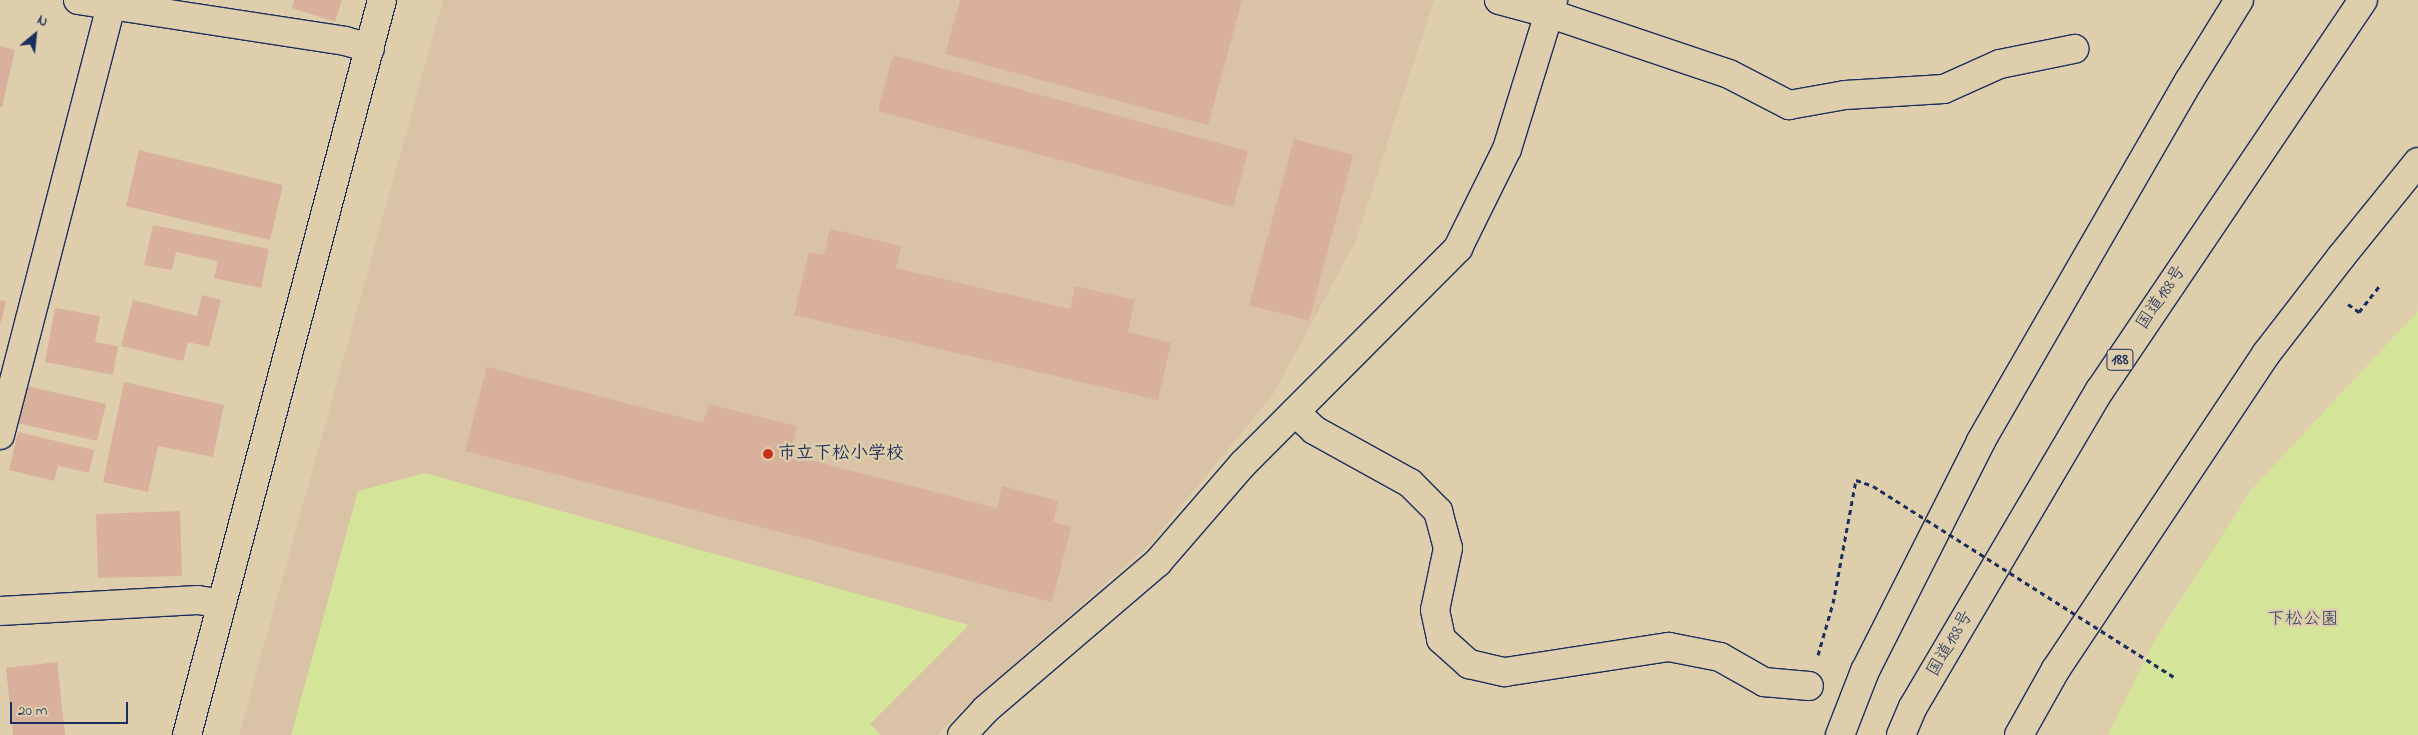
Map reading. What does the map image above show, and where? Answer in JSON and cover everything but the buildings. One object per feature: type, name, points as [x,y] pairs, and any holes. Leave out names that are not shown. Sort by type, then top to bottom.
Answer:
[{"type":"main road","points":[[78,0],[345,40],[370,48]]},
{"type":"main road","points":[[187,735],[382,0]]},
{"type":"main road","points":[[1499,0],[1550,7],[1729,74],[1788,105],[1845,95],[1944,89],[2000,64],[2074,49]]},
{"type":"main road","points":[[1840,735],[1865,670],[1981,441],[2189,81],[2239,0]]},
{"type":"main road","name":"国道188号","points":[[1901,735],[1913,707],[2100,390],[2362,0]]},
{"type":"main road","points":[[0,435],[111,5]]},
{"type":"main road","points":[[962,735],[985,710],[1158,562],[1244,464],[1458,248],[1507,149],[1550,7]]},
{"type":"main road","points":[[2019,735],[2056,669],[2266,354],[2418,162]]},
{"type":"main road","points":[[1295,412],[1314,430],[1410,483],[1438,511],[1448,548],[1436,610],[1441,640],[1469,664],[1505,672],[1669,648],[1720,657],[1764,682],[1808,686]]},
{"type":"main road","points":[[0,611],[198,600],[222,604]]},
{"type":"path","points":[[2359,312],[2380,285]]},
{"type":"path","points":[[1808,686],[1833,603],[1856,480],[1873,486],[2176,678]]},
{"type":"shaded area","points":[[443,0],[1434,0],[1355,242],[1274,393],[1149,545],[960,712],[937,735],[239,735]]},
{"type":"green space","name":"下松公園","points":[[2418,311],[2418,735],[2108,735],[2156,638],[2252,489]]},
{"type":"green space","points":[[425,473],[969,625],[870,724],[881,735],[291,735],[358,491]]},
{"type":"place","name":"市立下松小学校","points":[[768,454]]}]
